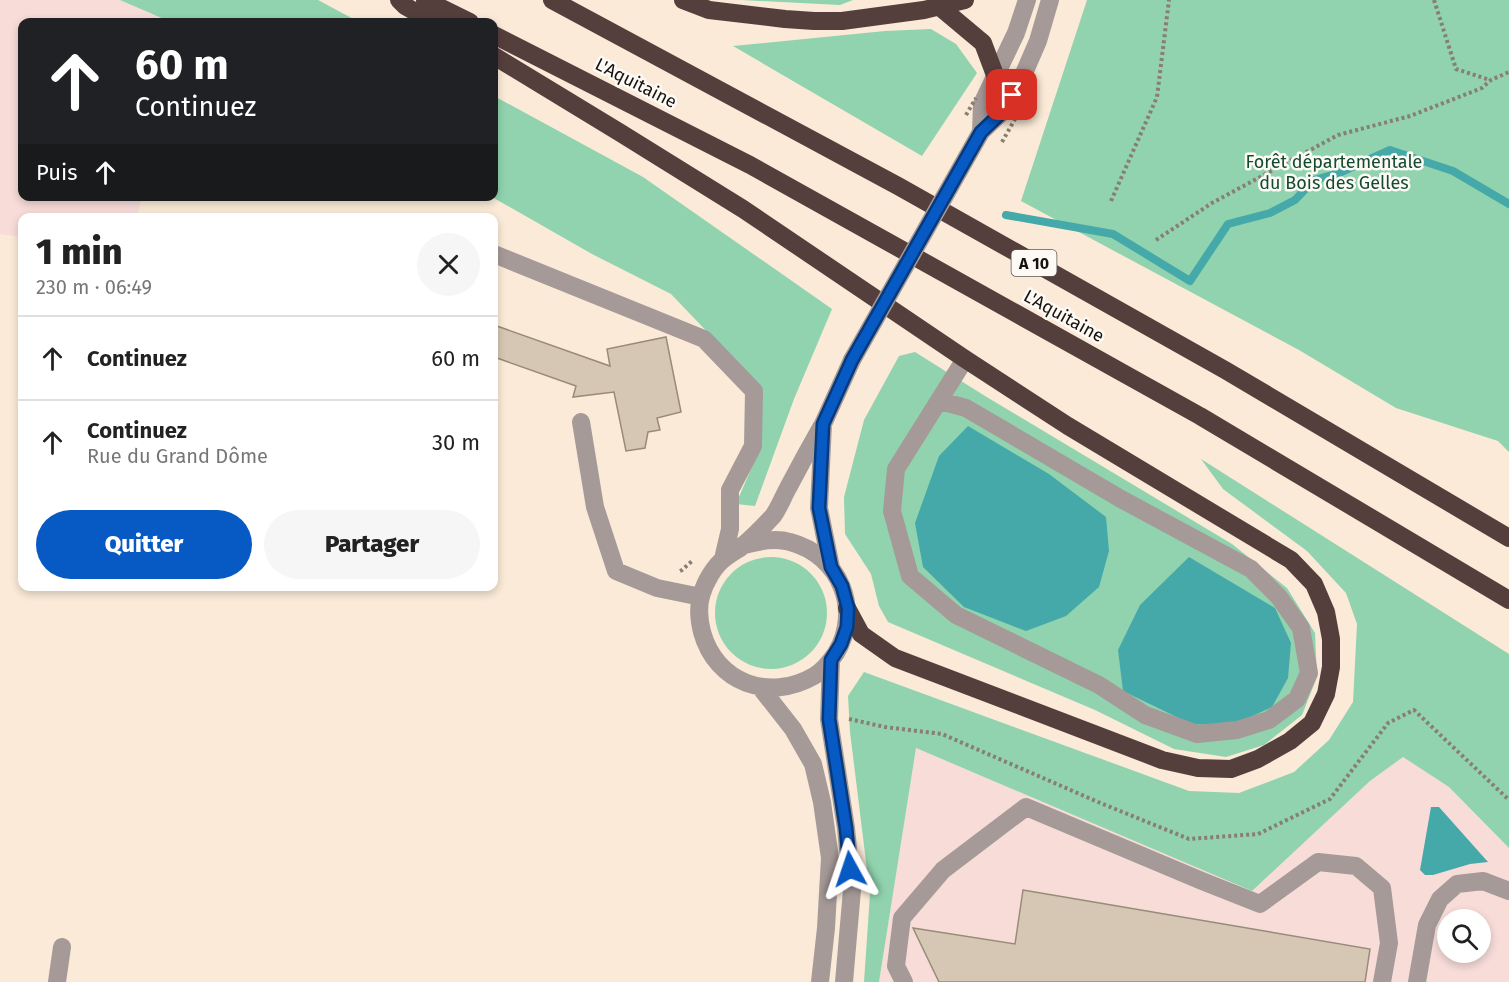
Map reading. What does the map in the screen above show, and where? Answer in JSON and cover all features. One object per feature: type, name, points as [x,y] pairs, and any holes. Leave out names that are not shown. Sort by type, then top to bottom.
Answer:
[{"type":"highway","points":[[399,0],[427,18]]},
{"type":"highway","points":[[426,0],[462,18]]},
{"type":"highway","name":"L'Aquitaine","points":[[552,0],[898,186],[1225,370],[1509,538]]},
{"type":"highway","points":[[683,0],[709,10],[814,21],[842,21],[924,10],[965,0]]},
{"type":"highway","points":[[940,7],[983,43],[994,75]]},
{"type":"highway","name":"L'Aquitaine","points":[[498,36],[750,165],[1200,416],[1509,600]]},
{"type":"highway","points":[[498,58],[743,209],[1068,426],[1291,560],[1314,584],[1326,612],[1331,639],[1331,667],[1326,694],[1311,723],[1290,741],[1258,759],[1231,769],[1198,768],[1162,760],[895,658],[861,634],[848,608]]},
{"type":"street","points":[[981,132],[982,104],[1016,33],[1027,0]]},
{"type":"street","points":[[823,424],[819,508],[831,567],[842,586],[848,608],[847,627],[841,644],[831,660],[817,674],[800,684],[780,688],[760,687],[738,679],[719,664],[706,644],[699,621],[701,597],[709,576],[723,559],[741,546],[774,514],[823,424],[852,360],[981,132],[1001,113],[1022,78],[1038,41],[1050,0]]},
{"type":"street","points":[[994,75],[1004,92],[1001,113]]},
{"type":"street","points":[[498,256],[704,339],[754,391],[753,446],[730,490],[730,529],[723,559]]},
{"type":"street","points":[[940,401],[966,408],[1120,499],[1251,569],[1280,597],[1301,628],[1309,673],[1297,699],[1269,720],[1237,730],[1197,734],[1145,715],[1099,685],[956,615],[910,576],[892,511],[896,469],[965,359]]},
{"type":"street","points":[[581,422],[595,507],[616,571],[657,588],[701,597]]},
{"type":"street","points":[[741,546],[765,540],[790,541],[812,551],[831,567]]},
{"type":"street","points":[[831,660],[829,719],[846,828],[852,890],[844,982]]},
{"type":"street","points":[[760,687],[793,729],[813,764],[822,802],[830,858],[820,982]]},
{"type":"street","points":[[904,982],[896,966],[902,918],[943,870],[1026,807],[1260,904],[1318,862],[1356,866],[1382,888],[1389,943],[1382,982]]},
{"type":"street","points":[[1417,982],[1427,925],[1440,899],[1457,884],[1483,881],[1509,891]]},
{"type":"street","points":[[57,982],[62,947]]},
{"type":"path","points":[[1111,201],[1157,97],[1169,0]]},
{"type":"path","points":[[1434,0],[1456,69],[1491,80]]},
{"type":"path","points":[[1156,240],[1212,203],[1338,135],[1410,116],[1482,88],[1491,80],[1509,72]]},
{"type":"shaded area","points":[[0,0],[187,0],[182,18],[18,18],[18,201],[141,201],[138,213],[18,213],[18,236],[0,234]]},
{"type":"shaded area","points":[[916,748],[1252,891],[1370,781],[1403,757],[1449,787],[1509,848],[1509,982],[879,982]]},
{"type":"green space","points":[[120,0],[318,0],[352,18],[162,18]]},
{"type":"green space","points":[[741,0],[853,0],[840,5]]},
{"type":"green space","name":"Forêt départementale du Bois des Gelles","points":[[1087,0],[1509,0],[1509,452],[1498,441],[1396,408],[1299,350],[1021,201]]},
{"type":"green space","points":[[931,29],[956,44],[977,73],[922,156],[733,46],[885,31]]},
{"type":"green space","points":[[498,98],[643,177],[832,309],[794,399],[755,506],[736,504],[757,455],[760,387],[671,294],[592,254],[498,200]]},
{"type":"green space","points":[[915,352],[1232,544],[1287,588],[1315,633],[1317,677],[1302,715],[1264,745],[1226,757],[1174,749],[1095,710],[888,622],[879,606],[871,574],[845,534],[844,497],[864,420],[899,356]]},
{"type":"green space","points":[[1201,459],[1509,654],[1509,848],[1449,787],[1403,757],[1370,781],[1252,891],[916,748],[879,982],[864,982],[870,894],[850,732],[848,696],[864,672],[1189,791],[1239,793],[1294,772],[1329,740],[1353,702],[1357,624],[1346,593],[1307,551],[1223,489]]},
{"type":"green space","points":[[771,557],[793,561],[811,573],[823,591],[827,613],[823,635],[811,653],[793,665],[771,669],[749,665],[731,653],[719,635],[715,613],[719,591],[731,573],[749,561]]},
{"type":"water","points":[[968,426],[1049,474],[1106,517],[1109,551],[1099,587],[1066,616],[1026,631],[964,607],[923,567],[915,523],[939,456]]},
{"type":"water","points":[[1189,557],[1275,608],[1291,643],[1288,678],[1272,707],[1231,726],[1191,724],[1123,691],[1118,650],[1140,605]]},
{"type":"water","points":[[1431,807],[1439,807],[1488,862],[1425,875],[1420,870]]},
{"type":"building","points":[[498,326],[610,366],[607,349],[666,337],[681,412],[657,418],[660,430],[648,432],[645,448],[626,451],[614,392],[573,397],[576,386],[498,358]]},
{"type":"building","points":[[1023,890],[1370,949],[1365,982],[939,982],[913,928],[1015,944]]},
{"type":"waterway","points":[[1006,215],[1113,234],[1190,281],[1228,224],[1270,213],[1295,200],[1314,180],[1339,173],[1390,150],[1453,171],[1509,204]]},
{"type":"route","points":[[850,869],[829,719],[831,660],[841,644],[847,627],[848,608],[842,586],[831,567],[819,508],[823,424],[852,360],[981,132],[1001,113],[1012,95]]}]
